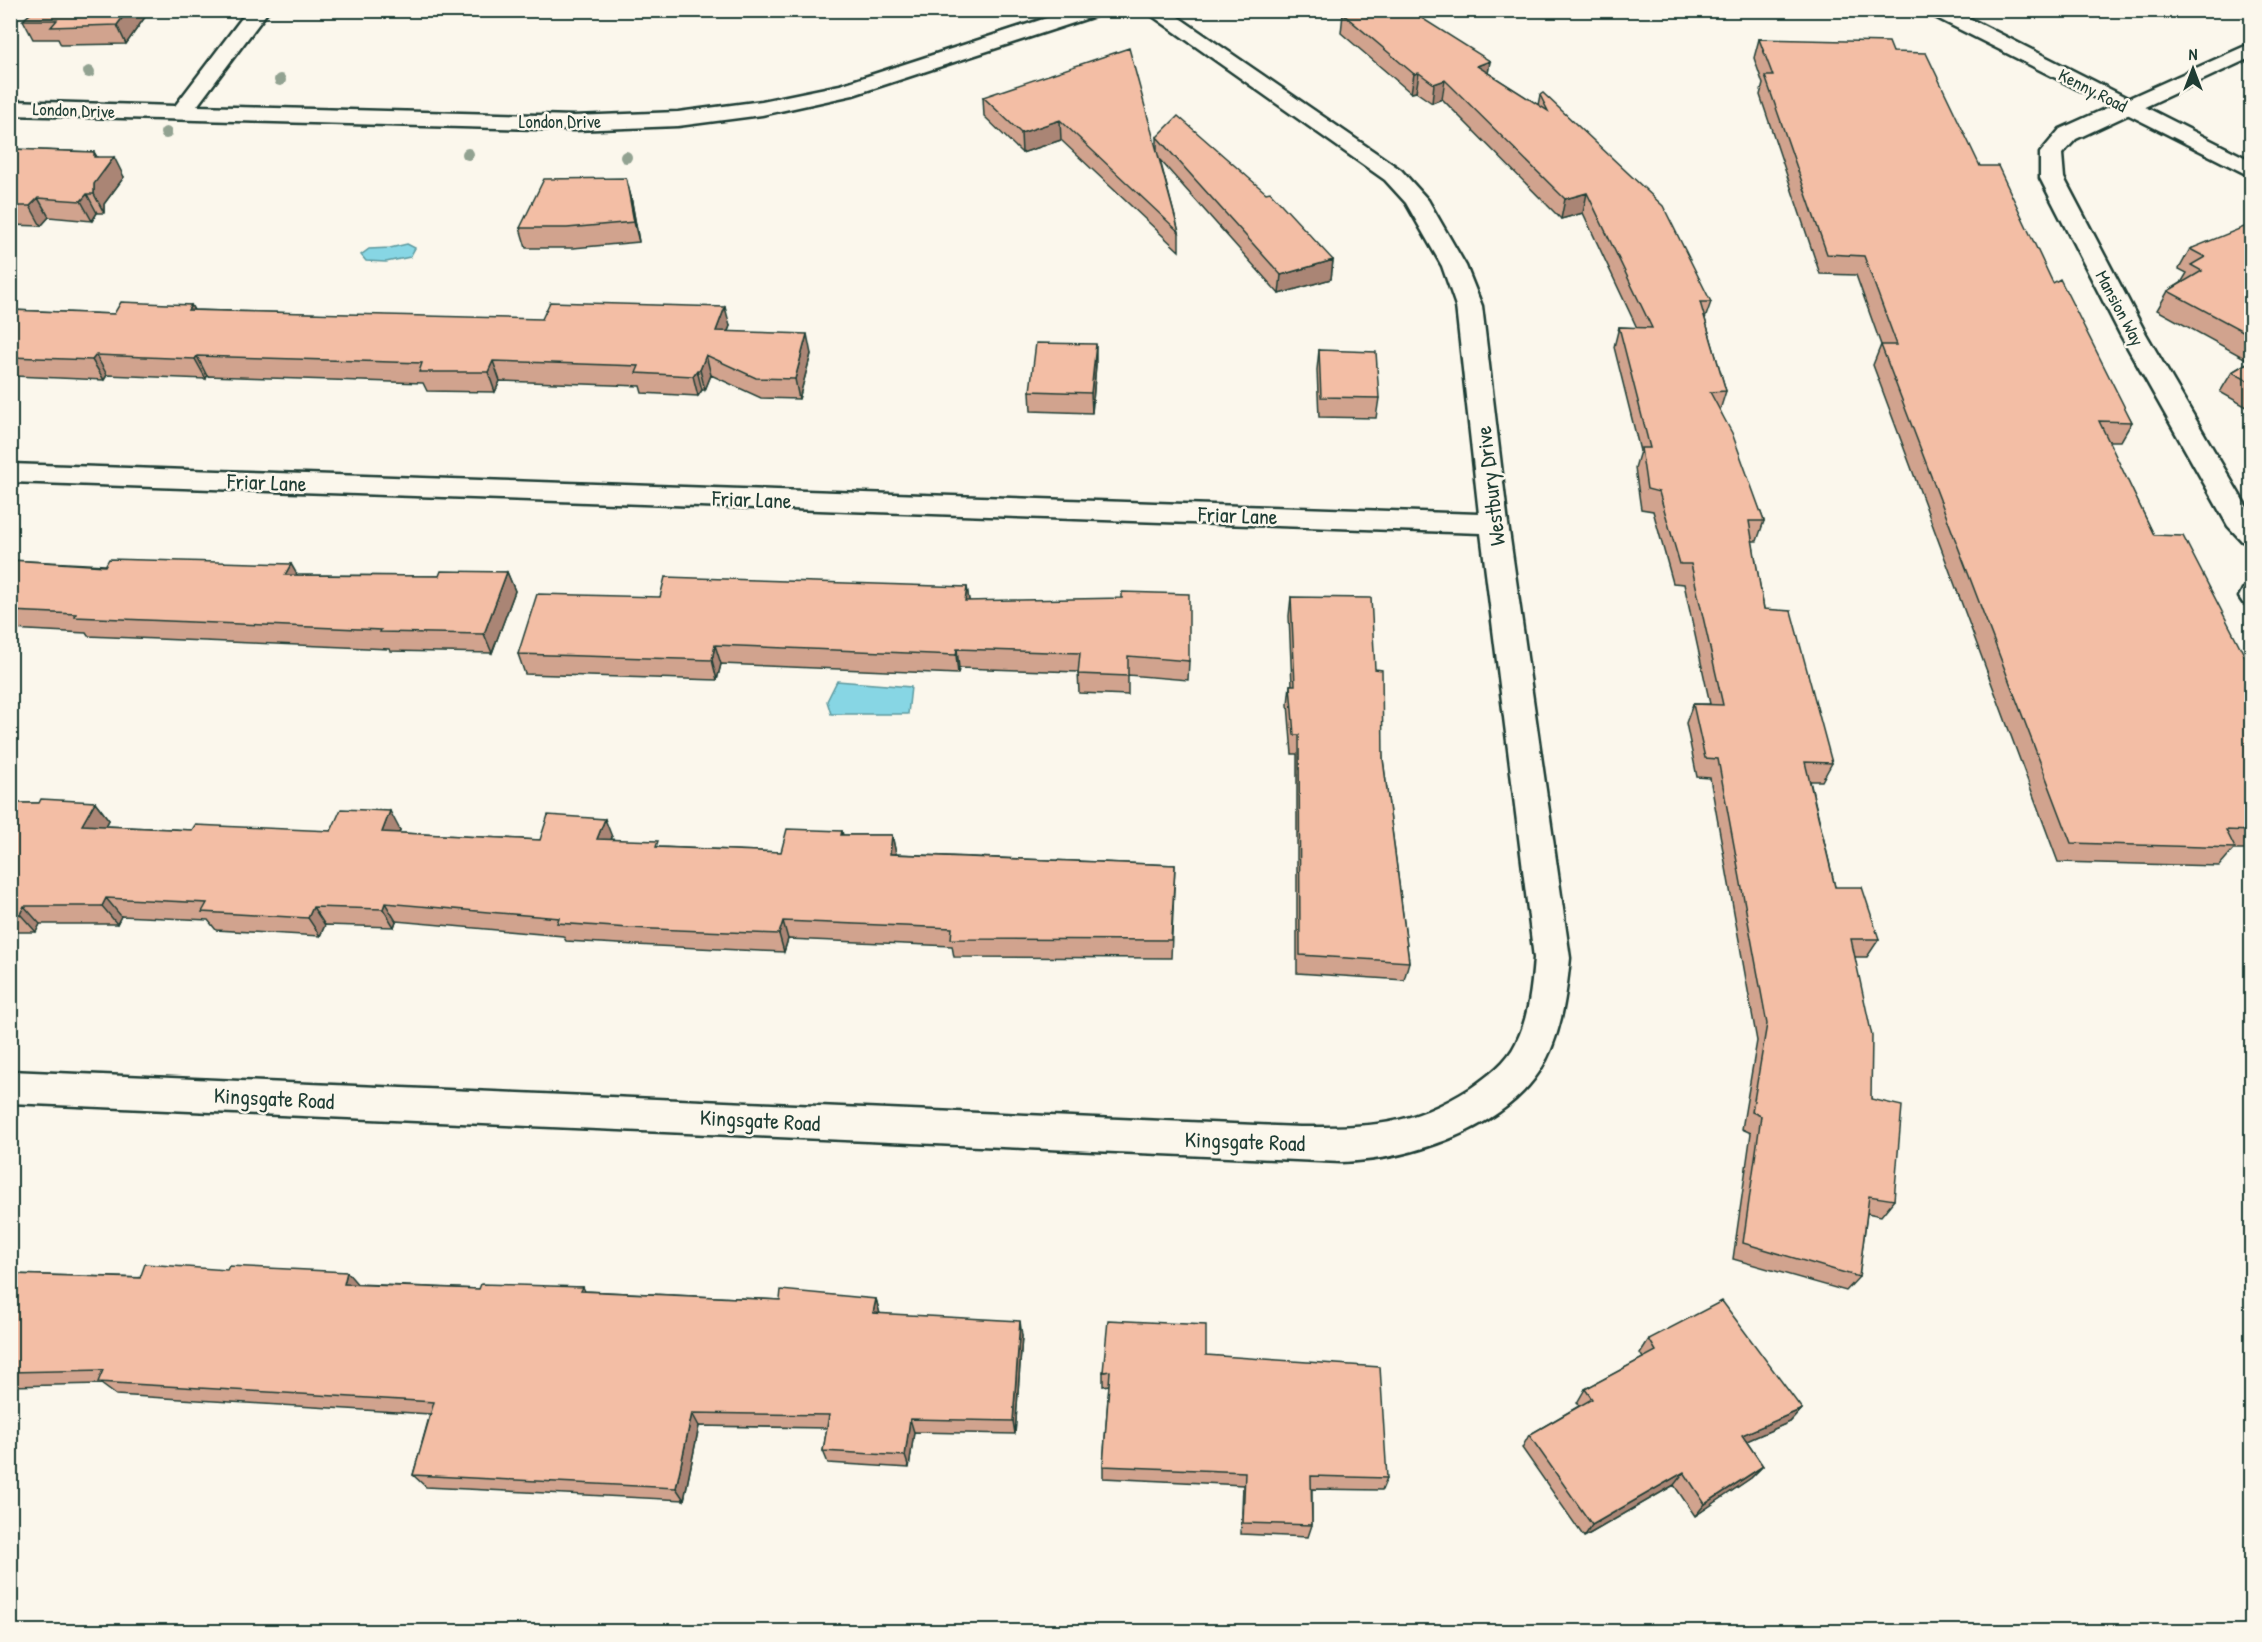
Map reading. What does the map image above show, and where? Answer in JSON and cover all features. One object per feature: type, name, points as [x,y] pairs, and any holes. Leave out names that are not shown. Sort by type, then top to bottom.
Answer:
[{"type":"street","points":[[181,113],[259,10]]},
{"type":"street","name":"London Drive","points":[[10,108],[574,123],[678,119],[762,108],[845,90],[1094,10]]},
{"type":"street","name":"Westbury Drive","points":[[1154,10],[1393,174],[1416,200],[1454,266],[1469,306],[1494,524],[1552,958],[1549,993],[1541,1028],[1526,1060],[1497,1090]]},
{"type":"street","name":"Kenny Road","points":[[1936,10],[2252,170]]},
{"type":"street","name":"Mansion Way","points":[[2252,49],[2068,134],[2051,153],[2052,178],[2139,344],[2238,519],[2252,534]]},
{"type":"street","name":"Friar Lane","points":[[10,473],[1494,524]]},
{"type":"street","name":"Kingsgate Road","points":[[10,1086],[1300,1144],[1361,1144],[1409,1137],[1458,1115],[1497,1090]]},
{"type":"water","points":[[407,244],[415,248],[410,257],[386,262],[366,261],[361,255],[369,249]]},
{"type":"water","points":[[837,681],[911,687],[908,714],[831,714],[827,701]]},
{"type":"building","points":[[35,10],[128,10],[117,25],[51,27],[57,20],[23,20]]},
{"type":"building","points":[[1359,10],[1409,10],[1490,61],[1477,66],[1548,111],[1540,95],[1543,93],[1663,206],[1711,302],[1700,302],[1726,391],[1710,392],[1732,433],[1764,521],[1749,521],[1764,609],[1791,611],[1832,763],[1805,762],[1835,887],[1862,887],[1879,939],[1851,939],[1872,1036],[1871,1099],[1902,1106],[1894,1200],[1869,1196],[1859,1277],[1743,1243],[1761,1116],[1752,1112],[1767,1024],[1718,759],[1705,758],[1693,704],[1723,705],[1691,564],[1680,564],[1659,492],[1647,489],[1641,448],[1650,448],[1619,327],[1652,328],[1587,193],[1565,199],[1445,80],[1434,84],[1419,73],[1414,74],[1343,14]]},
{"type":"building","points":[[1759,39],[1889,42],[1893,52],[1926,53],[1980,166],[1998,166],[2053,283],[2060,279],[2132,422],[2099,421],[2154,535],[2183,536],[2252,670],[2252,831],[2226,830],[2235,848],[2071,843],[1881,345],[1897,345],[1864,256],[1827,254],[1765,76],[1773,76]]},
{"type":"building","points":[[1129,48],[1179,232],[1060,120],[1021,133],[983,97]]},
{"type":"building","points":[[1178,116],[1266,193],[1270,192],[1333,260],[1281,275],[1157,137]]},
{"type":"building","points":[[10,149],[94,152],[94,157],[114,157],[94,184],[94,194],[87,194],[81,201],[38,198],[30,206],[10,206]]},
{"type":"building","points":[[626,178],[634,222],[567,228],[520,228],[544,179]]},
{"type":"building","points":[[2244,227],[2252,231],[2252,336],[2168,291],[2202,271],[2191,265],[2205,257],[2190,249]]},
{"type":"building","points":[[121,302],[191,305],[188,310],[542,319],[550,302],[725,307],[716,331],[807,334],[795,379],[756,378],[706,355],[700,370],[697,370],[693,376],[636,373],[639,366],[493,361],[488,372],[419,372],[422,363],[197,356],[195,359],[96,355],[92,360],[10,357],[10,310],[114,314]]},
{"type":"building","points":[[1036,343],[1096,344],[1091,393],[1030,391]]},
{"type":"building","points":[[1319,350],[1376,352],[1379,398],[1321,397]]},
{"type":"building","points":[[2252,360],[2252,383],[2232,372]]},
{"type":"building","points":[[109,559],[291,564],[285,575],[439,576],[441,571],[507,572],[484,634],[380,632],[381,630],[75,617],[76,614],[10,611],[10,560],[105,566]]},
{"type":"building","points":[[665,577],[967,587],[965,601],[1122,598],[1122,592],[1189,594],[1189,661],[1128,656],[1128,676],[1078,674],[1080,653],[957,649],[956,655],[715,645],[712,660],[518,654],[537,594],[660,597]]},
{"type":"building","points":[[1291,597],[1371,598],[1375,669],[1382,670],[1383,759],[1409,962],[1300,955],[1299,735],[1294,735],[1290,685],[1295,685]]},
{"type":"building","points":[[41,799],[95,802],[82,825],[192,830],[195,825],[331,831],[341,809],[390,811],[382,832],[540,840],[548,815],[605,819],[597,839],[658,841],[656,847],[781,852],[787,829],[842,831],[841,835],[892,835],[890,854],[1175,865],[1171,940],[951,939],[952,928],[783,921],[779,934],[629,928],[557,923],[559,918],[385,903],[383,909],[313,907],[308,918],[202,912],[207,903],[106,898],[102,906],[24,906],[20,914],[10,914],[10,803],[39,803]]},
{"type":"building","points":[[145,1264],[227,1270],[229,1266],[347,1272],[344,1284],[479,1289],[481,1284],[583,1287],[581,1291],[780,1300],[781,1290],[876,1299],[873,1313],[1020,1321],[1013,1421],[910,1419],[905,1456],[823,1451],[829,1415],[692,1413],[676,1488],[413,1475],[434,1402],[98,1382],[103,1370],[10,1372],[10,1274],[140,1278]]},
{"type":"building","points":[[1722,1301],[1802,1409],[1742,1435],[1763,1466],[1705,1504],[1684,1472],[1592,1525],[1529,1435],[1592,1399],[1585,1389],[1656,1351],[1649,1339]]},
{"type":"building","points":[[1108,1320],[1206,1325],[1206,1355],[1380,1367],[1387,1478],[1311,1476],[1312,1525],[1243,1523],[1245,1472],[1103,1466],[1110,1371],[1103,1372]]}]
